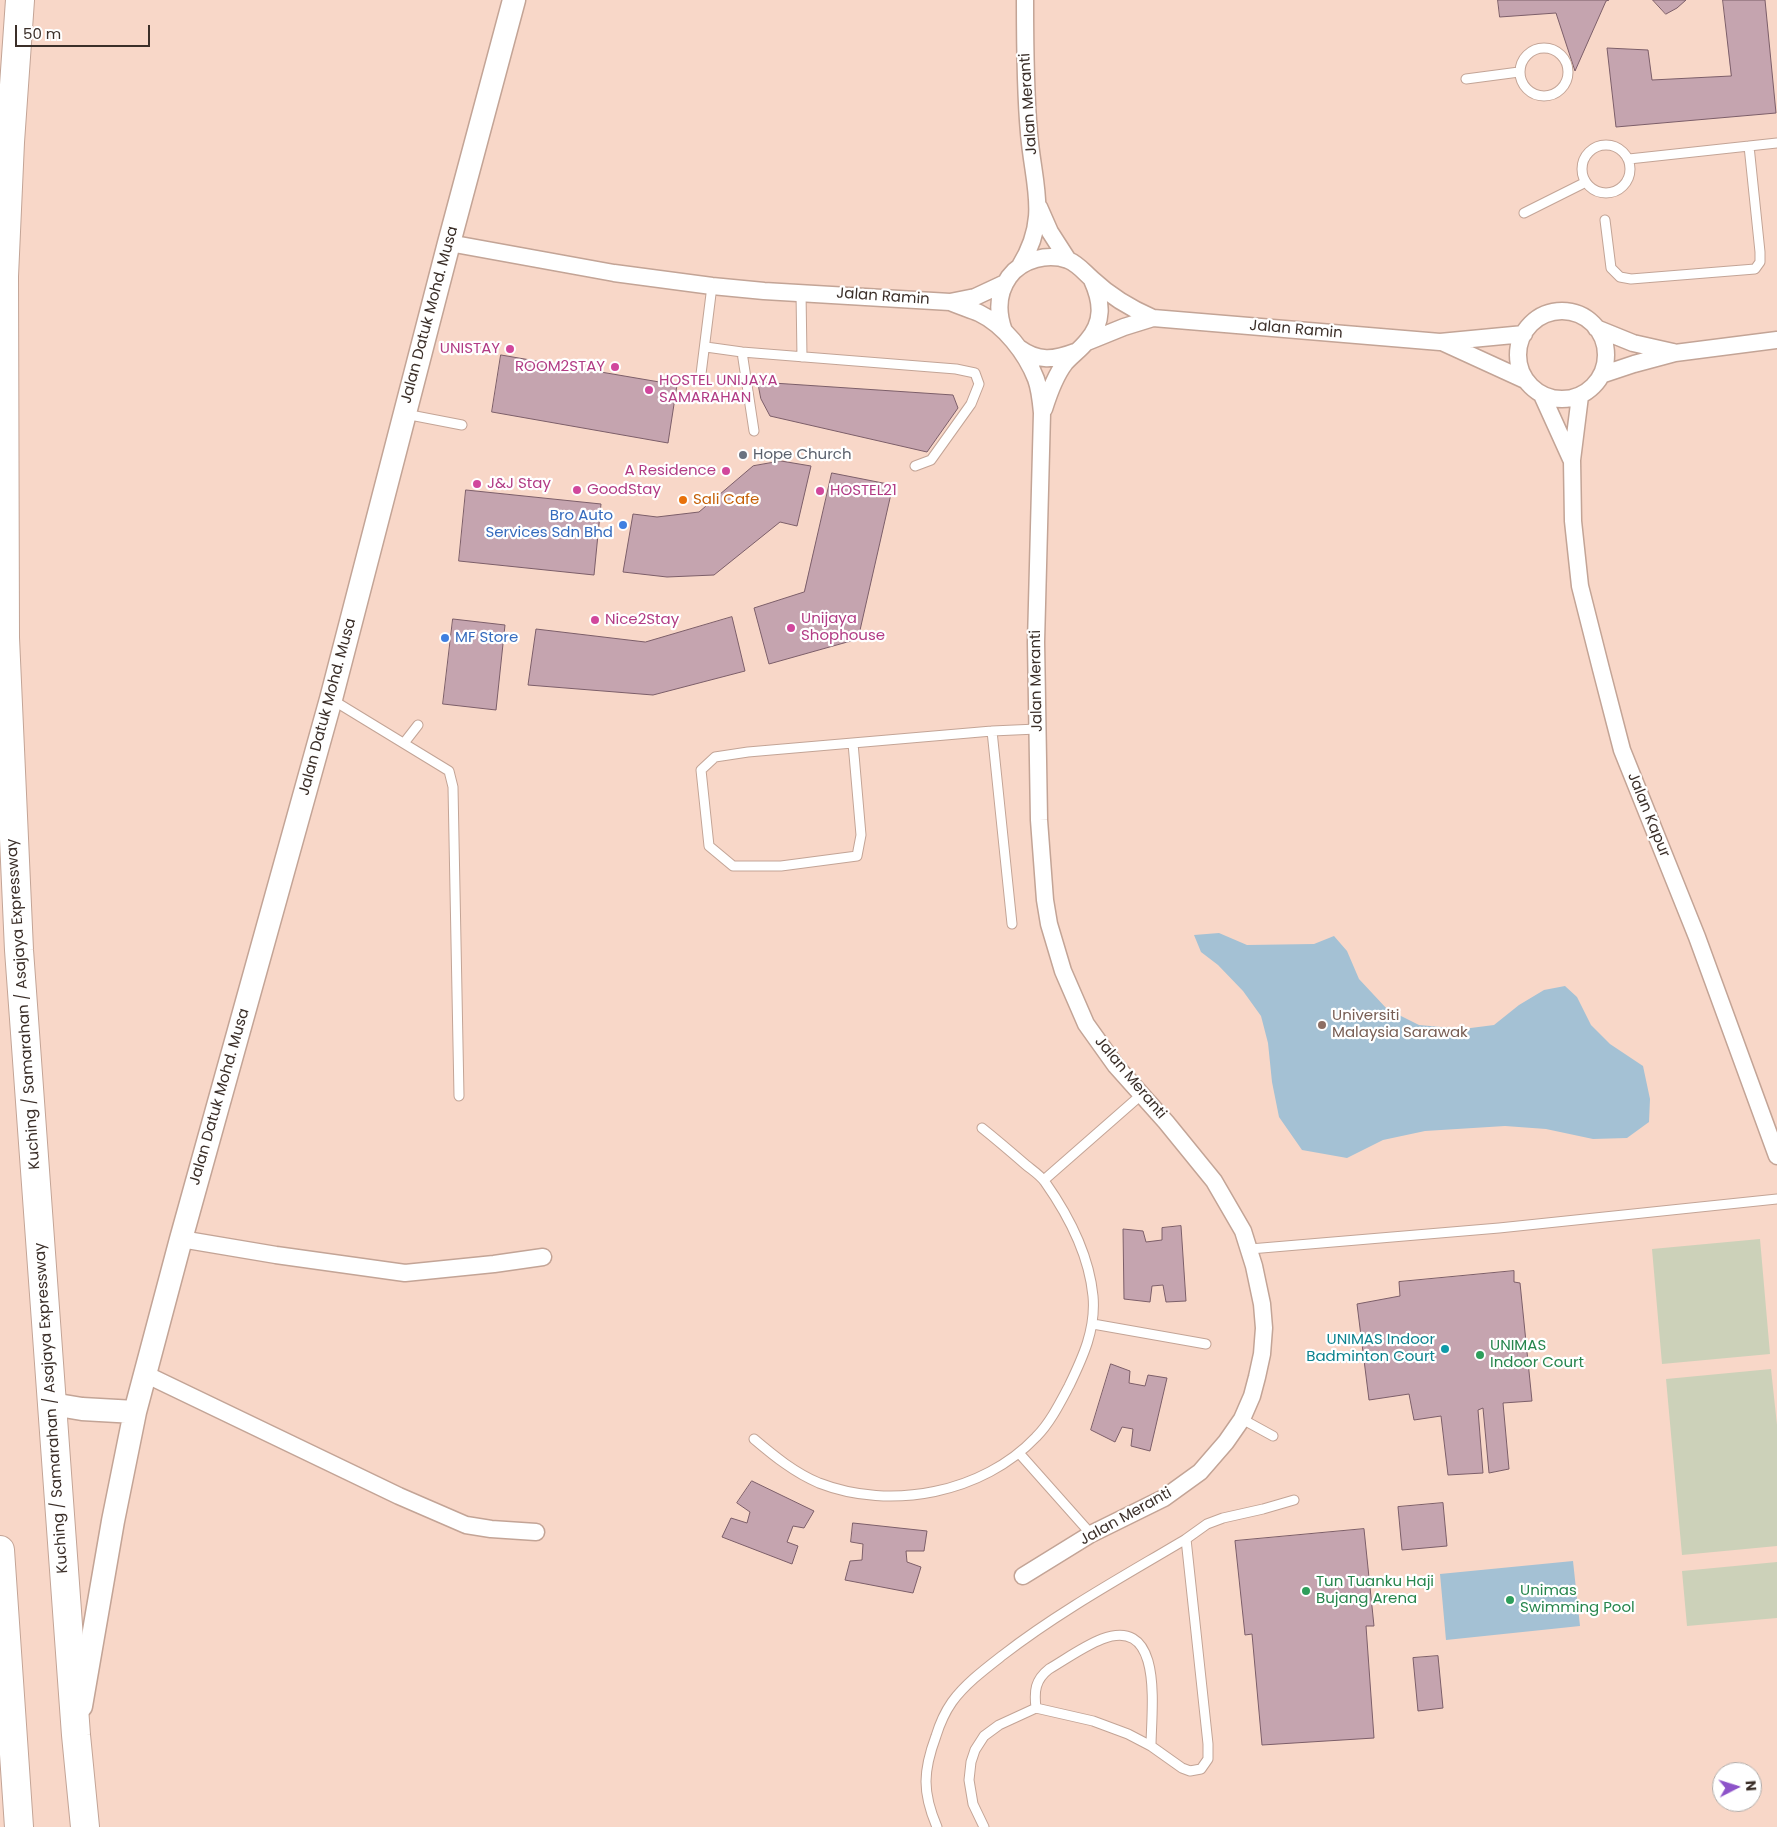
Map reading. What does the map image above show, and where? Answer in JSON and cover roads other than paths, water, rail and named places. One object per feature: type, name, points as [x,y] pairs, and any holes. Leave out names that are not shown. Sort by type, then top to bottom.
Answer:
[{"type":"highway","name":"Kuching / Samarahan / Asajaya Expressway","points":[[20,0],[10,142],[4,276],[5,638],[19,950],[76,1735],[85,1827]]},
{"type":"highway","points":[[0,1550],[19,1827]]},
{"type":"street","name":"Jalan Datuk Mohd. Musa","points":[[76,1735],[113,1520],[134,1412],[331,698],[514,0]]},
{"type":"street","name":"Jalan Meranti","points":[[1025,0],[1028,133],[1038,207]]},
{"type":"street","points":[[1038,207],[1050,232],[1068,260]]},
{"type":"street","points":[[1038,207],[1034,235],[1029,252],[1005,284],[1000,295],[999,307],[1000,319],[1009,338],[1026,360],[1036,379],[1042,413]]},
{"type":"street","name":"Jalan Ramin","points":[[449,243],[614,273],[712,286],[764,291],[950,302]]},
{"type":"street","points":[[1020,266],[1035,259],[1052,257],[1068,260],[1138,311],[1153,318]]},
{"type":"street","points":[[1042,413],[1055,378],[1064,364],[1096,328],[1100,312],[1099,295],[1092,279]]},
{"type":"street","points":[[950,302],[975,297],[1005,284]]},
{"type":"street","points":[[950,302],[979,313],[1028,354],[1044,359],[1060,358],[1124,327],[1153,318]]},
{"type":"street","points":[[1561,311],[1587,318],[1603,339],[1606,351],[1601,375],[1592,388],[1580,396],[1554,399],[1542,395],[1526,380],[1520,369],[1519,345],[1524,334],[1533,322],[1546,314],[1561,311]]},
{"type":"street","name":"Jalan Ramin","points":[[1153,318],[1440,342],[1524,334]]},
{"type":"street","points":[[1596,328],[1633,343],[1675,353]]},
{"type":"street","points":[[1601,375],[1675,353],[1777,340]]},
{"type":"street","name":"Jalan Ramin","points":[[1440,342],[1526,380]]},
{"type":"street","name":"Jalan Kapur","points":[[1542,395],[1572,460]]},
{"type":"street","name":"Jalan Kapur","points":[[1580,396],[1572,460],[1573,522],[1580,586],[1622,750],[1697,937],[1777,1156]]},
{"type":"street","name":"Jalan Meranti","points":[[1023,1576],[1091,1534],[1164,1498],[1200,1472],[1226,1442],[1242,1419],[1252,1396],[1257,1377],[1262,1354],[1264,1328],[1262,1304],[1250,1249],[1237,1218],[1214,1181],[1100,1046],[1086,1024],[1064,971],[1049,924],[1045,900],[1040,820],[1037,729],[1036,642],[1042,413]]},
{"type":"street","points":[[181,1239],[276,1255],[405,1273],[543,1257]]},
{"type":"street","points":[[145,1374],[399,1496],[466,1525],[536,1532]]},
{"type":"street","points":[[52,1404],[82,1409],[134,1412]]},
{"type":"lane","points":[[1539,48],[1550,48],[1560,53],[1566,61],[1569,72],[1566,83],[1560,91],[1550,96],[1539,96],[1529,91],[1522,82],[1520,72],[1522,61],[1529,52],[1539,48]]},
{"type":"lane","points":[[1466,79],[1520,72]]},
{"type":"lane","points":[[1629,159],[1777,143]]},
{"type":"lane","points":[[1608,144],[1616,147],[1624,152],[1629,159],[1630,176],[1626,184],[1612,193],[1604,193],[1590,188],[1582,174],[1585,156],[1599,146],[1608,144]]},
{"type":"lane","points":[[1605,220],[1612,268],[1620,277],[1631,279],[1755,269],[1760,262],[1749,146]]},
{"type":"lane","points":[[1524,213],[1586,182]]},
{"type":"lane","points":[[701,374],[706,347],[712,286]]},
{"type":"lane","points":[[802,357],[808,293]]},
{"type":"lane","points":[[706,347],[742,352],[956,369],[975,373],[979,384],[971,404],[931,460],[914,466]]},
{"type":"lane","points":[[742,352],[754,431]]},
{"type":"lane","points":[[405,413],[462,425]]},
{"type":"lane","points":[[331,698],[449,771],[453,787],[459,1096]]},
{"type":"lane","points":[[404,743],[418,725]]},
{"type":"lane","points":[[854,743],[861,835],[857,856],[781,866],[732,866],[709,846],[701,770],[715,757],[748,752],[992,731],[1037,729]]},
{"type":"lane","points":[[992,731],[1012,924]]},
{"type":"lane","points":[[1044,1180],[1141,1095]]},
{"type":"lane","points":[[754,1438],[798,1473],[819,1483],[870,1496],[903,1496],[940,1490],[988,1473],[1020,1453],[1038,1436],[1060,1405],[1087,1348],[1093,1324],[1093,1296],[1087,1263],[1070,1220],[1044,1180],[982,1128]]},
{"type":"lane","points":[[1250,1249],[1499,1228],[1777,1199]]},
{"type":"lane","points":[[1093,1324],[1206,1344]]},
{"type":"lane","points":[[1242,1419],[1273,1436]]},
{"type":"lane","points":[[1020,1453],[1091,1534]]},
{"type":"lane","points":[[937,1827],[926,1798],[926,1765],[943,1716],[953,1700],[983,1670],[1053,1619],[1186,1539],[1207,1524],[1223,1518],[1294,1500]]},
{"type":"lane","points":[[984,1827],[973,1804],[969,1780],[971,1762],[975,1750],[984,1736],[999,1725],[1036,1708],[1094,1721],[1128,1734],[1151,1746],[1182,1768],[1190,1771],[1201,1769],[1208,1758],[1208,1744],[1186,1539]]},
{"type":"lane","points":[[1036,1708],[1034,1693],[1036,1682],[1042,1674],[1101,1639],[1122,1635],[1131,1637],[1139,1642],[1147,1655],[1151,1670],[1151,1746]]},
{"type":"water","points":[[1219,933],[1247,945],[1314,944],[1334,936],[1347,951],[1359,979],[1387,1009],[1419,1025],[1463,1029],[1494,1025],[1519,1005],[1544,990],[1565,986],[1577,997],[1591,1025],[1610,1044],[1643,1066],[1650,1099],[1649,1122],[1627,1138],[1593,1139],[1546,1129],[1505,1126],[1425,1131],[1383,1140],[1347,1158],[1302,1150],[1279,1117],[1272,1082],[1268,1043],[1261,1016],[1243,991],[1218,965],[1201,952],[1194,935]]},
{"type":"water","name":"Unimas Swimming Pool","points":[[1573,1561],[1580,1626],[1446,1640],[1440,1574]]},
{"type":"place","name":"UNISTAY","points":[[510,349]]},
{"type":"place","name":"ROOM2STAY","points":[[615,367]]},
{"type":"place","name":"HOSTEL UNIJAYA SAMARAHAN","points":[[649,390]]},
{"type":"place","name":"Hope Church","points":[[743,455]]},
{"type":"place","name":"A Residence","points":[[726,471]]},
{"type":"place","name":"J&J Stay","points":[[477,484]]},
{"type":"place","name":"GoodStay","points":[[577,490]]},
{"type":"place","name":"HOSTEL21","points":[[820,491]]},
{"type":"place","name":"Sali Cafe","points":[[683,500]]},
{"type":"place","name":"Bro Auto Services Sdn Bhd","points":[[623,525]]},
{"type":"place","name":"Nice2Stay","points":[[595,620]]},
{"type":"place","name":"Unijaya Shophouse","points":[[791,628]]},
{"type":"place","name":"MF Store","points":[[445,638]]},
{"type":"place","name":"Universiti Malaysia Sarawak","points":[[1322,1025]]},
{"type":"place","name":"UNIMAS Indoor Badminton Court","points":[[1445,1349]]},
{"type":"place","name":"UNIMAS Indoor Court","points":[[1480,1355]]},
{"type":"place","name":"Tun Tuanku Haji Bujang Arena","points":[[1306,1591]]},
{"type":"place","name":"Unimas Swimming Pool","points":[[1510,1600]]}]
